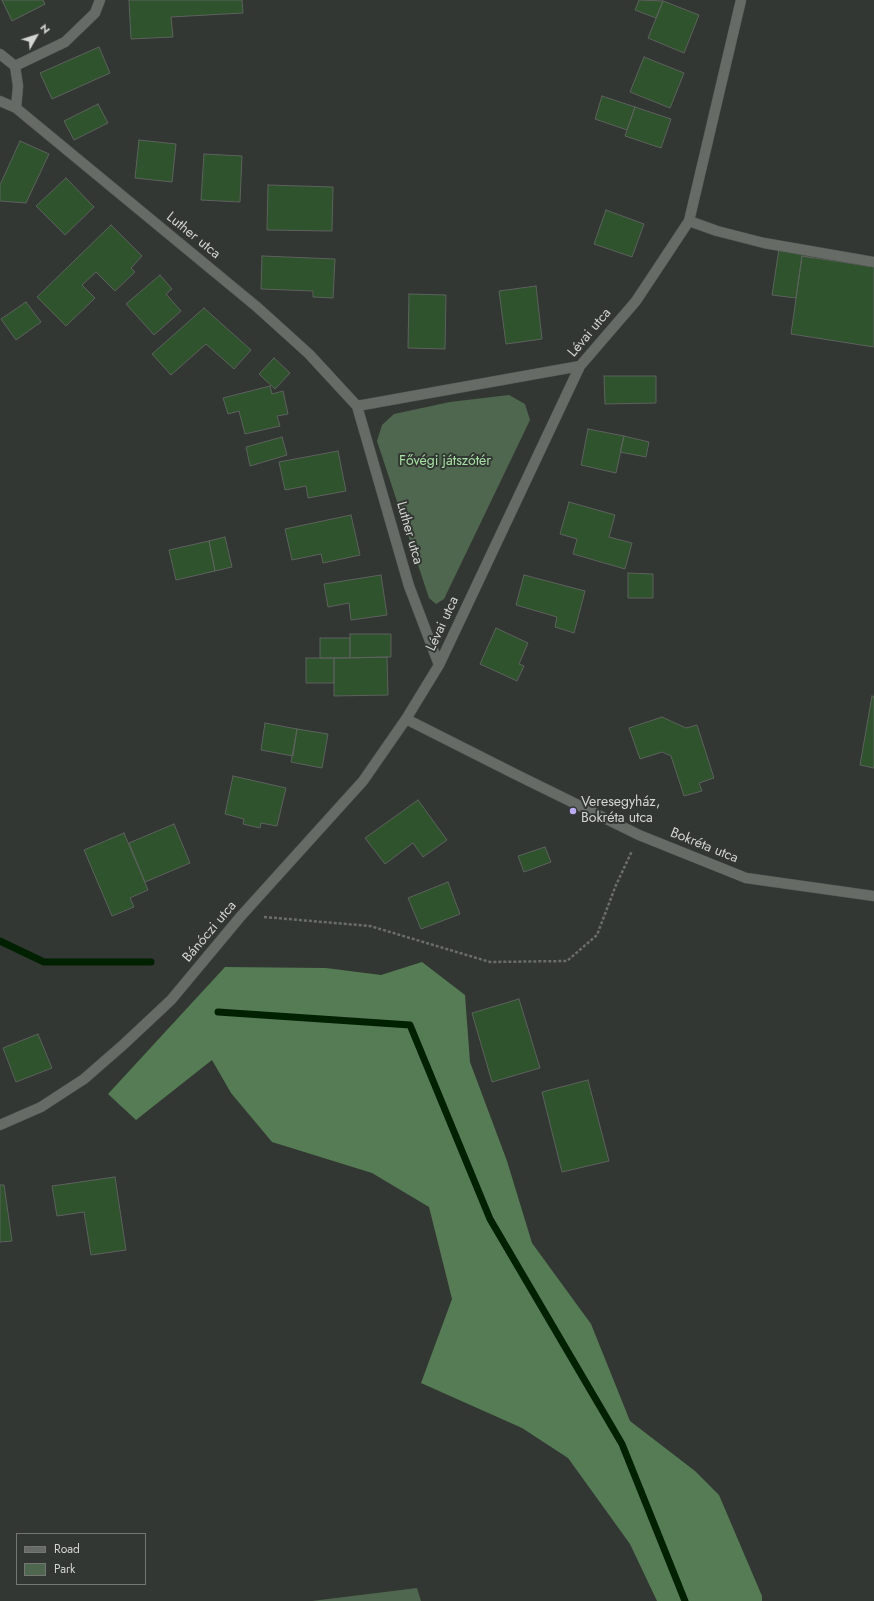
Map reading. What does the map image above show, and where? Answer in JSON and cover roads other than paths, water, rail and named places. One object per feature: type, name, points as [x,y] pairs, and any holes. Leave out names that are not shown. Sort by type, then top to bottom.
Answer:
[{"type":"street","points":[[15,66],[65,42],[95,13],[100,0]]},
{"type":"street","name":"Lévai utca","points":[[406,719],[439,665],[580,366],[636,301],[689,221],[742,0]]},
{"type":"street","points":[[0,54],[15,66],[18,86],[16,108]]},
{"type":"street","name":"Luther utca","points":[[0,101],[16,108],[257,306],[309,354],[357,406],[409,586],[439,665]]},
{"type":"street","points":[[689,221],[717,231],[764,243],[874,262]]},
{"type":"street","points":[[357,406],[580,366]]},
{"type":"street","name":"Bokréta utca","points":[[406,719],[639,835],[746,878],[874,896]]},
{"type":"street","name":"Bánóczi utca","points":[[0,1124],[40,1107],[90,1074],[171,1000],[242,916],[363,781],[406,719]]},
{"type":"waterway","points":[[0,941],[44,962],[151,962]]},
{"type":"waterway","points":[[218,1012],[410,1025],[490,1219],[622,1444],[685,1601]]},
{"type":"place","name":"Veresegyház, Bokréta utca","points":[[573,811]]},
{"type":"park label","name":"Fővégi játszótér","points":[[445,462]]}]
